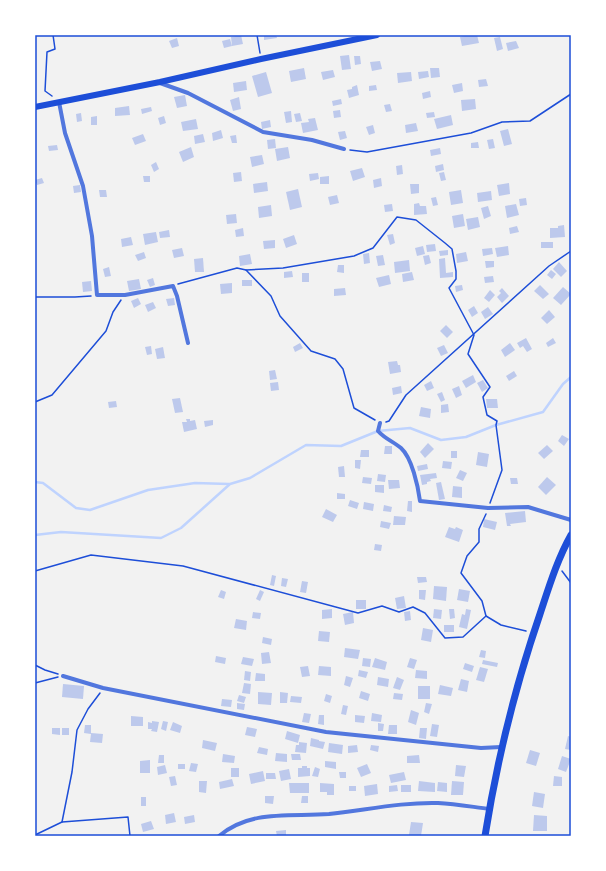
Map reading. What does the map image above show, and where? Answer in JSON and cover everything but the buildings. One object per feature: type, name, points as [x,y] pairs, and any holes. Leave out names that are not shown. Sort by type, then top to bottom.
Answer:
[{"type":"main road","points":[[35,106],[160,82],[377,35]]},
{"type":"main road","points":[[485,836],[501,747],[534,632],[557,565],[571,535]]},
{"type":"street","points":[[160,82],[188,93],[263,132],[312,140],[344,149]]},
{"type":"street","points":[[59,102],[65,133],[83,186],[92,236],[97,295],[125,295],[173,286],[177,296],[188,343]]},
{"type":"street","points":[[380,423],[378,431],[402,449],[407,456],[416,479],[420,501],[488,508],[528,507],[571,520]]},
{"type":"street","points":[[64,676],[103,688],[326,732],[481,748],[501,747]]},
{"type":"street","points":[[218,836],[244,821],[262,816],[329,814],[392,805],[438,803],[490,809]]},
{"type":"path","points":[[53,35],[55,49],[47,52],[45,91],[59,102]]},
{"type":"path","points":[[256,35],[261,59]]},
{"type":"path","points":[[344,149],[367,152],[471,133],[502,122],[530,121],[571,94]]},
{"type":"path","points":[[173,286],[237,268],[246,270],[283,268],[354,256],[373,248],[397,217],[416,220],[452,249],[456,279],[449,288],[474,335],[468,354],[490,388],[483,397],[487,415],[497,421],[496,425],[502,470],[479,528],[479,542],[467,556],[461,573],[482,600],[486,616],[501,625],[534,632]]},
{"type":"path","points":[[246,270],[271,296],[280,316],[311,351],[335,359],[343,369],[354,408],[380,423],[389,422],[406,395],[549,266],[571,251]]},
{"type":"path","points":[[35,297],[75,297],[97,295]]},
{"type":"path","points":[[35,402],[52,395],[106,331],[113,312],[125,295]]},
{"type":"path","points":[[35,571],[91,555],[183,566],[358,613],[382,606],[399,612],[413,607],[425,613],[445,638],[463,637],[486,616]]},
{"type":"path","points":[[557,565],[571,583]]},
{"type":"path","points":[[35,665],[64,676]]},
{"type":"path","points":[[35,683],[64,676]]},
{"type":"path","points":[[62,822],[72,772],[77,730],[88,709],[103,688]]},
{"type":"path","points":[[35,835],[62,822],[128,817],[130,836]]},
{"type":"waterway","points":[[35,535],[61,532],[161,538],[181,528],[230,484],[250,478],[306,445],[341,446],[378,431],[410,428],[441,440],[466,437],[496,425],[543,412],[563,384],[571,377]]},
{"type":"waterway","points":[[35,482],[43,483],[76,508],[90,510],[148,490],[195,483],[229,484]]}]
